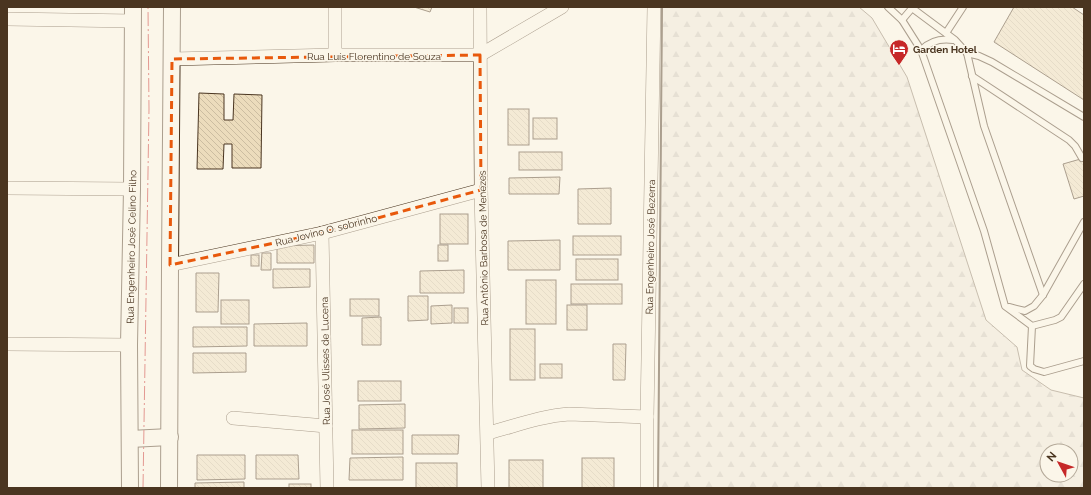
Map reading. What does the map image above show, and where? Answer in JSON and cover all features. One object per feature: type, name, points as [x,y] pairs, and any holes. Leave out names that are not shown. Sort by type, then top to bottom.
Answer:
[{"type":"street","points":[[169,488],[172,7]]},
{"type":"street","points":[[335,7],[335,56]]},
{"type":"street","name":"Rua Antônio Barbosa de Menezes","points":[[480,7],[481,190],[488,433],[488,488]]},
{"type":"street","name":"Rua Luís Florentino de Souza","points":[[172,59],[480,55],[562,7]]},
{"type":"street","name":"Rua Engenheiro José Bezerra","points":[[647,488],[654,7]]},
{"type":"street","points":[[7,19],[133,14]]},
{"type":"street","name":"Rua Engenheiro José Celino Filho","points":[[130,488],[129,345],[133,14]]},
{"type":"street","points":[[7,188],[132,189]]},
{"type":"street","name":"Rua Jovino O. sobrinho","points":[[170,264],[322,233],[481,190]]},
{"type":"street","name":"Rua José Ulisses de Lucena","points":[[322,233],[327,488]]},
{"type":"street","points":[[7,344],[129,345]]},
{"type":"street","points":[[488,433],[535,419],[556,415],[647,417]]},
{"type":"street","points":[[233,418],[326,426]]},
{"type":"street","points":[[130,439],[170,437]]},
{"type":"lane","points":[[888,7],[902,20],[921,50],[984,231],[1005,306],[1032,326]]},
{"type":"lane","points":[[902,20],[913,7],[955,40],[967,53],[984,126],[1043,295]]},
{"type":"lane","points":[[946,33],[963,7]]},
{"type":"lane","points":[[921,50],[929,43],[939,40],[955,40]]},
{"type":"lane","points":[[967,53],[979,56],[992,62],[1084,117]]},
{"type":"lane","points":[[972,76],[1068,140],[1075,146],[1082,158]]},
{"type":"lane","points":[[1005,306],[1025,311],[1034,306],[1043,295],[1084,222]]},
{"type":"lane","points":[[1032,326],[1061,317],[1084,284]]},
{"type":"lane","points":[[1032,326],[1030,366],[1034,369],[1044,372],[1084,361]]},
{"type":"highlighted area","points":[[480,55],[481,190],[322,233],[170,265],[172,59]]},
{"type":"green space","points":[[662,7],[859,7],[872,18],[907,77],[986,320],[1017,347],[1022,370],[1051,390],[1084,398],[1084,488],[658,488]]},
{"type":"building","points":[[414,7],[432,7],[430,12]]},
{"type":"building","points":[[1014,7],[1072,7],[1084,15],[1084,100],[994,42]]},
{"type":"building","points":[[199,93],[224,94],[224,120],[233,120],[234,94],[262,95],[261,168],[232,168],[232,144],[224,144],[223,169],[197,169]]},
{"type":"building","points":[[508,109],[529,109],[529,145],[508,145]]},
{"type":"building","points":[[533,118],[557,118],[557,139],[533,139]]},
{"type":"building","points":[[519,152],[562,152],[562,170],[519,170]]},
{"type":"building","points":[[1084,158],[1084,196],[1074,199],[1063,164]]},
{"type":"building","points":[[560,177],[559,194],[509,194],[509,178]]},
{"type":"building","points":[[611,188],[611,224],[578,224],[578,189]]},
{"type":"building","points":[[440,214],[468,214],[468,244],[440,244]]},
{"type":"building","points":[[573,236],[621,236],[621,255],[573,255]]},
{"type":"building","points":[[560,240],[560,270],[508,270],[508,241]]},
{"type":"building","points":[[314,245],[314,263],[277,263],[277,246]]},
{"type":"building","points":[[438,245],[448,245],[448,261],[438,261]]},
{"type":"building","points":[[262,253],[271,253],[271,270],[261,270]]},
{"type":"building","points":[[251,255],[259,255],[259,266],[251,266]]},
{"type":"building","points":[[576,259],[618,259],[618,280],[576,280]]},
{"type":"building","points":[[273,269],[310,269],[310,287],[273,288]]},
{"type":"building","points":[[464,270],[464,293],[420,293],[420,271]]},
{"type":"building","points":[[196,273],[219,273],[218,312],[196,312]]},
{"type":"building","points":[[526,280],[556,280],[556,324],[526,324]]},
{"type":"building","points":[[571,284],[622,284],[622,304],[571,304]]},
{"type":"building","points":[[408,296],[428,296],[428,320],[408,321]]},
{"type":"building","points":[[350,299],[379,299],[379,316],[350,316]]},
{"type":"building","points":[[221,300],[249,300],[249,324],[221,324]]},
{"type":"building","points":[[452,305],[452,323],[431,324],[431,306]]},
{"type":"building","points":[[567,305],[587,305],[587,330],[567,330]]},
{"type":"building","points":[[454,308],[468,308],[468,323],[454,323]]},
{"type":"building","points":[[381,317],[381,345],[362,345],[362,318]]},
{"type":"building","points":[[307,323],[307,346],[254,346],[254,324]]},
{"type":"building","points":[[193,327],[247,327],[247,346],[193,347]]},
{"type":"building","points":[[510,329],[535,329],[535,380],[510,380]]},
{"type":"building","points":[[613,344],[626,344],[625,380],[613,380]]},
{"type":"building","points":[[193,353],[246,353],[246,372],[193,373]]},
{"type":"building","points":[[540,364],[562,364],[562,378],[540,378]]},
{"type":"building","points":[[358,381],[401,381],[401,401],[358,401]]},
{"type":"building","points":[[405,404],[405,428],[359,429],[359,405]]},
{"type":"building","points":[[352,430],[403,430],[403,454],[352,454]]},
{"type":"building","points":[[412,435],[459,435],[458,454],[412,454]]},
{"type":"building","points":[[197,455],[245,455],[245,479],[197,480]]},
{"type":"building","points":[[256,455],[298,455],[299,479],[256,479]]},
{"type":"building","points":[[403,457],[403,480],[349,480],[350,458]]},
{"type":"building","points":[[582,458],[614,458],[614,488],[582,488]]},
{"type":"building","points":[[509,460],[543,460],[543,488],[509,488]]},
{"type":"building","points":[[416,463],[457,463],[457,488],[416,488]]},
{"type":"building","points":[[244,482],[244,488],[195,488],[195,483]]},
{"type":"building","points":[[289,484],[311,484],[311,488],[289,488]]},
{"type":"wall","points":[[658,488],[662,7]]},
{"type":"power","points":[[143,488],[149,109],[148,7]]},
{"type":"place","name":"Garden Hotel","points":[[899,66]]}]
